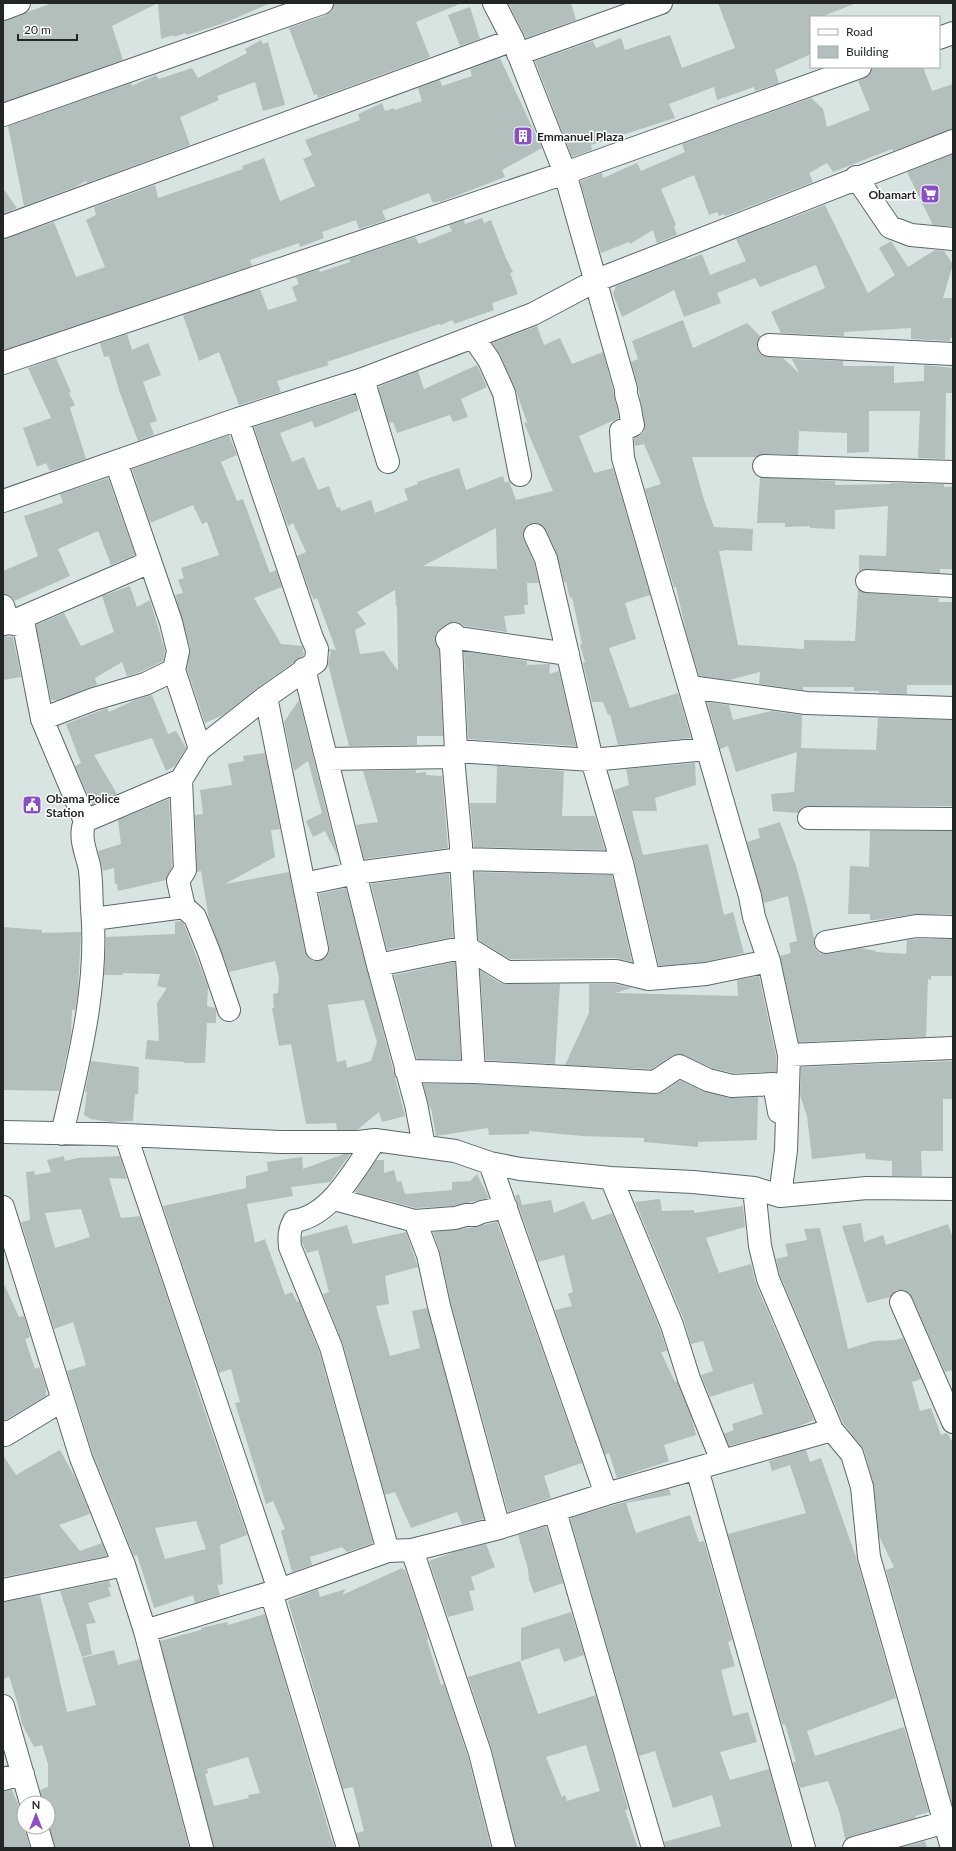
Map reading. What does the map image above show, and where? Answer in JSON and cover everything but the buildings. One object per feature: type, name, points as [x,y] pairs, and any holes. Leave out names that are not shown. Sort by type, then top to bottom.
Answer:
[{"type":"street","points":[[3,9],[19,3]]},
{"type":"street","points":[[3,115],[322,3]]},
{"type":"street","points":[[494,3],[515,47],[565,173],[597,280],[626,389],[625,397],[629,406],[629,414],[633,425],[621,430],[623,458],[690,687],[754,917],[769,961],[789,1055],[786,1150],[780,1196]]},
{"type":"street","points":[[3,227],[515,47],[661,3]]},
{"type":"street","points":[[940,38],[953,33]]},
{"type":"street","points":[[3,363],[565,173],[857,68]]},
{"type":"street","points":[[3,502],[238,419],[363,379],[533,314],[597,280],[856,177],[953,141]]},
{"type":"street","points":[[856,177],[890,227],[911,235],[953,239]]},
{"type":"street","points":[[473,336],[488,360],[504,392],[520,475]]},
{"type":"street","points":[[769,345],[953,354]]},
{"type":"street","points":[[363,379],[388,462]]},
{"type":"street","points":[[229,1010],[195,917],[184,907],[178,881],[184,870],[181,780],[200,749],[266,697],[316,662],[317,649],[238,419]]},
{"type":"street","points":[[116,462],[171,622],[178,651],[174,670],[200,749]]},
{"type":"street","points":[[764,466],[953,472]]},
{"type":"street","points":[[535,535],[546,559],[592,760],[622,863],[649,979]]},
{"type":"street","points":[[5,618],[150,562]]},
{"type":"street","points":[[867,581],[953,586]]},
{"type":"street","points":[[5,618],[24,626],[42,719],[85,821],[81,831],[85,854],[89,865],[93,919],[88,1014],[62,1134]]},
{"type":"street","points":[[474,1072],[461,859],[462,845],[455,754],[451,646],[447,639],[454,634],[458,638],[568,654]]},
{"type":"street","points":[[304,669],[378,965],[417,1109],[424,1146]]},
{"type":"street","points":[[42,719],[94,699],[145,684],[174,670]]},
{"type":"street","points":[[690,687],[806,703],[953,708]]},
{"type":"street","points":[[266,697],[317,949]]},
{"type":"street","points":[[327,759],[455,754],[592,760],[707,749]]},
{"type":"street","points":[[85,821],[181,780]]},
{"type":"street","points":[[809,818],[953,819]]},
{"type":"street","points":[[304,884],[356,873],[461,859],[622,863]]},
{"type":"street","points":[[93,919],[184,907]]},
{"type":"street","points":[[826,942],[916,926],[953,927]]},
{"type":"street","points":[[378,965],[466,947],[507,972],[616,971],[649,979],[706,974],[769,961]]},
{"type":"street","points":[[789,1055],[953,1048]]},
{"type":"street","points":[[406,1071],[474,1072],[655,1082],[679,1066],[708,1080],[732,1086],[774,1084],[786,1150]]},
{"type":"street","points":[[3,1132],[280,1142],[358,1142],[375,1140],[424,1146],[460,1153],[490,1163],[520,1169],[612,1178],[693,1182],[754,1188],[780,1196],[867,1188],[953,1189]]},
{"type":"street","points":[[126,1136],[275,1591],[348,1848]]},
{"type":"street","points":[[375,1140],[334,1199],[303,1219],[294,1221],[290,1228],[290,1246],[331,1347],[388,1551]]},
{"type":"street","points":[[490,1163],[606,1494]]},
{"type":"street","points":[[612,1178],[672,1324],[689,1379],[722,1461]]},
{"type":"street","points":[[754,1188],[760,1246],[768,1279],[832,1430],[852,1454],[862,1487],[869,1557],[949,1821],[952,1848]]},
{"type":"street","points":[[334,1199],[415,1221],[475,1215],[506,1207]]},
{"type":"street","points":[[3,1207],[81,1458],[124,1565],[145,1631],[202,1848]]},
{"type":"street","points":[[415,1221],[428,1255],[439,1306],[499,1528]]},
{"type":"street","points":[[901,1302],[953,1422]]},
{"type":"street","points":[[3,1432],[6,1435],[63,1400]]},
{"type":"street","points":[[145,1631],[275,1591],[388,1551],[412,1550],[499,1528],[606,1494],[697,1469],[777,1444],[832,1430]]},
{"type":"street","points":[[697,1469],[804,1848]]},
{"type":"street","points":[[555,1511],[653,1848]]},
{"type":"street","points":[[412,1550],[480,1753],[504,1848]]},
{"type":"street","points":[[3,1590],[124,1565]]},
{"type":"street","points":[[3,1706],[13,1776],[26,1795]]},
{"type":"street","points":[[854,1848],[949,1821]]},
{"type":"street","points":[[39,1835],[43,1848]]},
{"type":"place","name":"Emmanuel Plaza","points":[[523,136]]},
{"type":"place","name":"Obamart","points":[[930,194]]},
{"type":"place","name":"Obama Police Station","points":[[32,805]]}]
